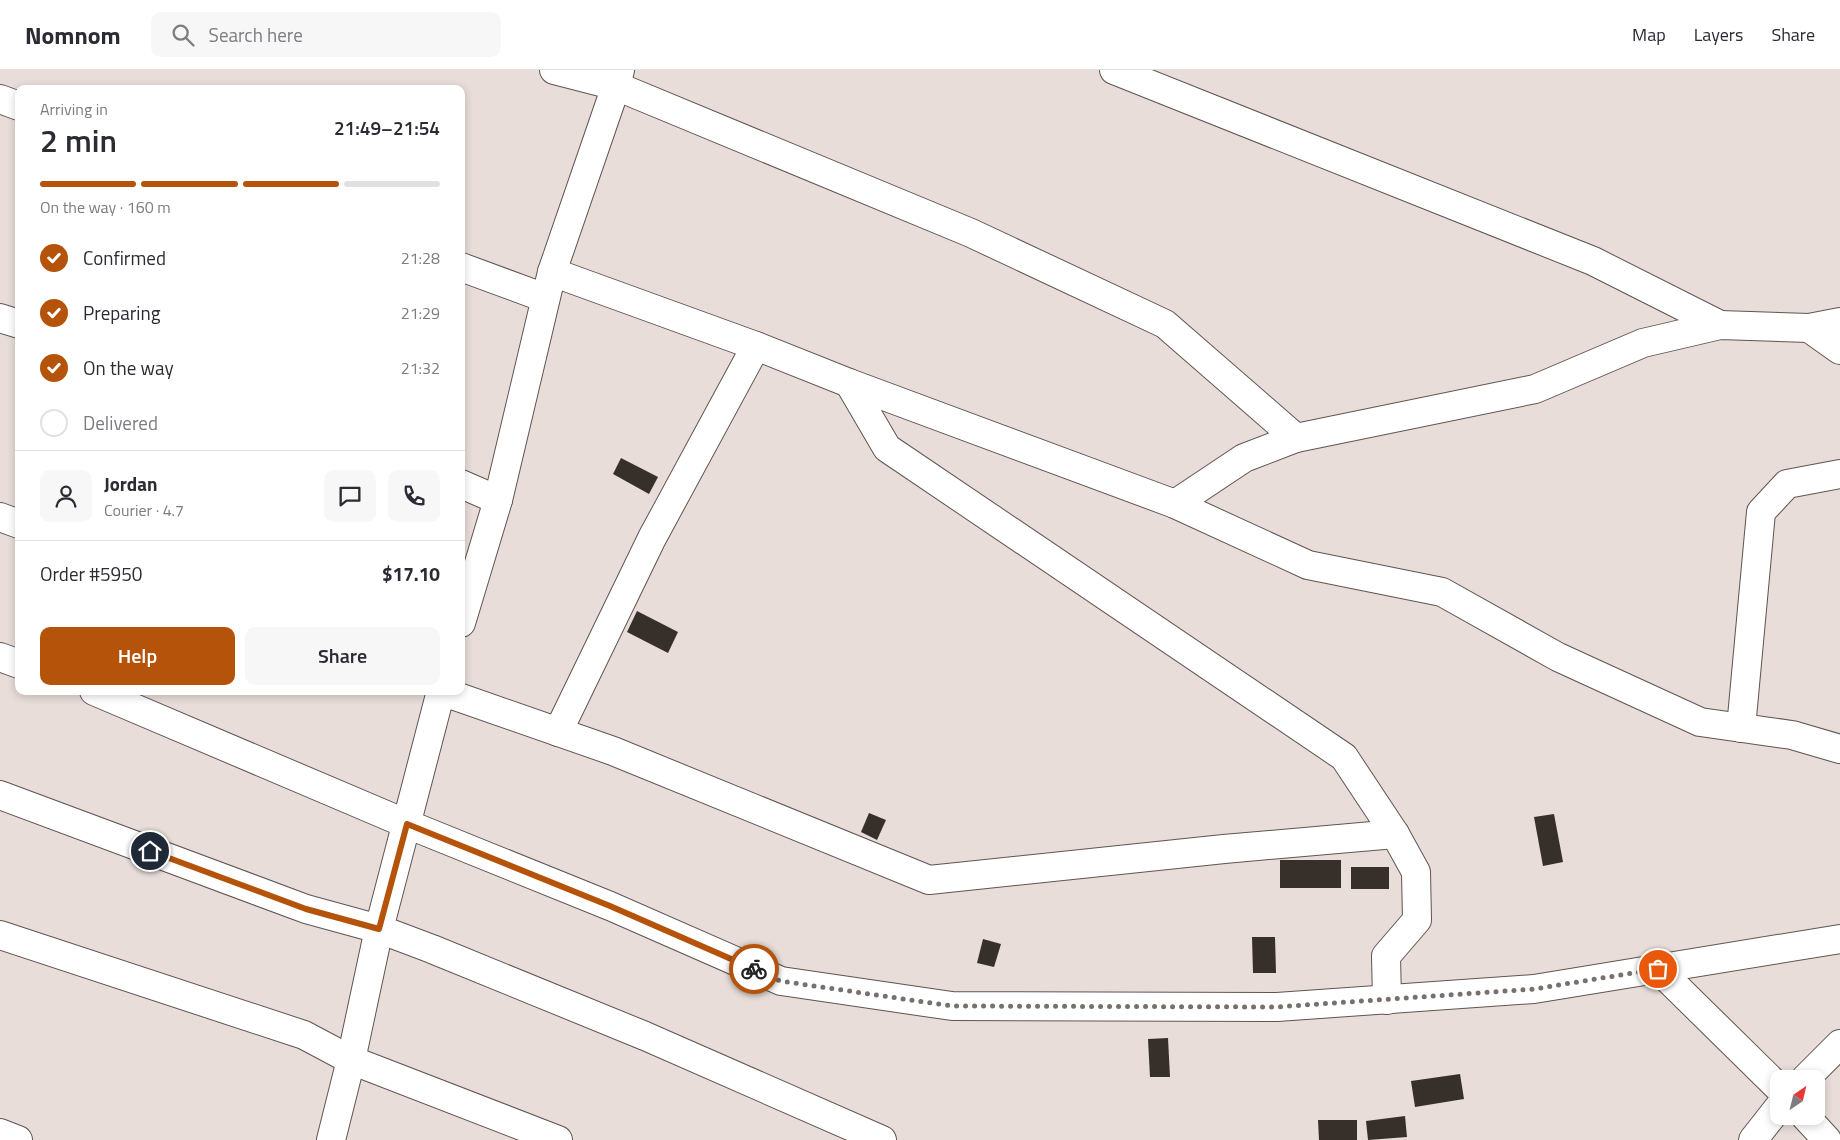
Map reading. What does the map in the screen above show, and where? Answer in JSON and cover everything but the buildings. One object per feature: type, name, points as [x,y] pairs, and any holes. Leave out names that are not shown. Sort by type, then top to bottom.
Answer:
[{"type":"street","points":[[554,70],[618,78],[971,233],[1165,324],[1296,438]]},
{"type":"street","points":[[1114,70],[1593,261],[1720,324]]},
{"type":"street","points":[[465,610],[498,500],[548,285],[618,78]]},
{"type":"street","points":[[0,100],[15,105]]},
{"type":"street","points":[[465,269],[548,285],[756,346],[849,383],[1175,504],[1308,565],[1442,592],[1558,657],[1700,722],[1792,735],[1840,749]]},
{"type":"street","points":[[0,318],[15,323]]},
{"type":"street","points":[[1175,504],[1244,458],[1296,438],[1535,389],[1643,343],[1720,324],[1809,328],[1840,322]]},
{"type":"street","points":[[1809,328],[1840,350]]},
{"type":"street","points":[[558,732],[652,538],[756,346]]},
{"type":"street","points":[[849,383],[887,448],[1344,757],[1395,834],[1416,872],[1417,920],[1386,956],[1387,1000]]},
{"type":"street","points":[[1740,728],[1761,512],[1787,484],[1840,474]]},
{"type":"street","points":[[465,486],[498,500]]},
{"type":"street","points":[[0,517],[15,523]]},
{"type":"street","points":[[0,657],[15,663]]},
{"type":"street","points":[[103,695],[407,824],[610,906],[780,981],[952,1006],[1277,1007],[1534,989],[1840,938]]},
{"type":"street","points":[[331,1140],[351,1060],[379,929],[440,695]]},
{"type":"street","points":[[452,695],[613,751],[929,880],[1224,849],[1395,834]]},
{"type":"street","points":[[0,795],[306,909],[379,929],[645,1036],[882,1140]]},
{"type":"street","points":[[0,935],[304,1035],[351,1060],[558,1140]]},
{"type":"street","points":[[1658,969],[1770,1079]]},
{"type":"street","points":[[1814,1070],[1840,1044]]},
{"type":"street","points":[[1753,1140],[1770,1118]]},
{"type":"street","points":[[1813,1125],[1827,1140]]},
{"type":"street","points":[[0,1133],[18,1140]]},
{"type":"way so far","points":[[754,969],[780,981],[952,1006],[1277,1007],[1534,989],[1658,969]]},
{"type":"route","points":[[150,851],[306,909],[379,929],[407,824],[610,906],[754,969]]}]
